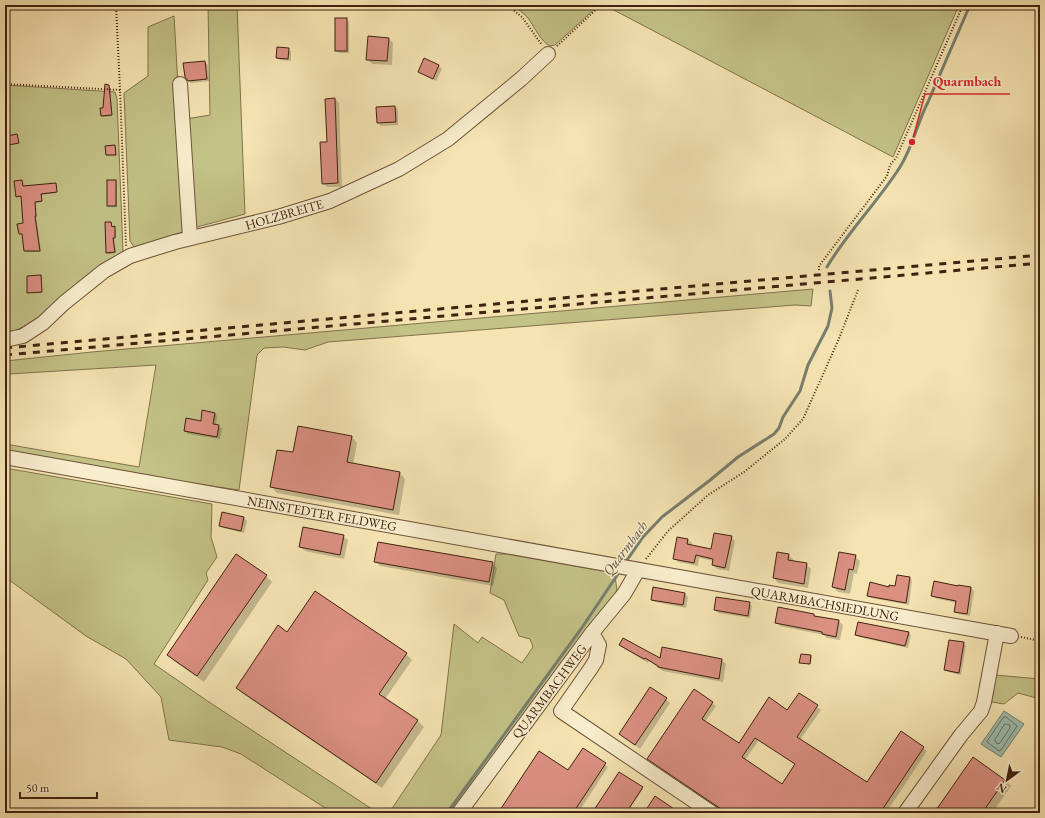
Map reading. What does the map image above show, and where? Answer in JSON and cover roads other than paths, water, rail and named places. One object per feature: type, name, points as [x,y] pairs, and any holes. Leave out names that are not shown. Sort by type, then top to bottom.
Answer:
[{"type":"street","name":"HOLZBREITE","points":[[5,340],[23,336],[42,323],[104,271],[130,256],[190,238],[278,217],[330,201],[399,169],[448,139],[521,79],[548,54]]},
{"type":"street","points":[[180,84],[190,238]]},
{"type":"street","name":"NEINSTEDTER FELDWEG","points":[[5,457],[628,568]]},
{"type":"street","name":"QUARMBACHSIEDLUNG","points":[[628,568],[1011,636]]},
{"type":"street","name":"QUARMBACHWEG","points":[[460,813],[592,634],[624,594],[628,568]]},
{"type":"street","points":[[905,813],[961,735],[981,711],[997,633]]},
{"type":"street","points":[[592,634],[599,645],[596,660],[561,711],[712,813]]},
{"type":"water","points":[[1004,711],[1024,724],[1001,757],[981,744]]},
{"type":"waterway","name":"Quarmbach","points":[[827,267],[844,241],[900,167],[912,143],[924,110],[970,5]]},
{"type":"waterway","name":"Quarmbach","points":[[625,563],[643,537],[662,517],[738,457],[774,434],[779,428],[783,417],[800,391],[808,365],[828,326],[832,308],[830,291]]},
{"type":"waterway","name":"Quarmbach","points":[[447,813],[581,629],[620,571]]},
{"type":"railway","points":[[5,348],[1040,255]]},
{"type":"railway","points":[[5,355],[1040,263]]},
{"type":"place","name":"Quarmbach","points":[[912,142]]}]
